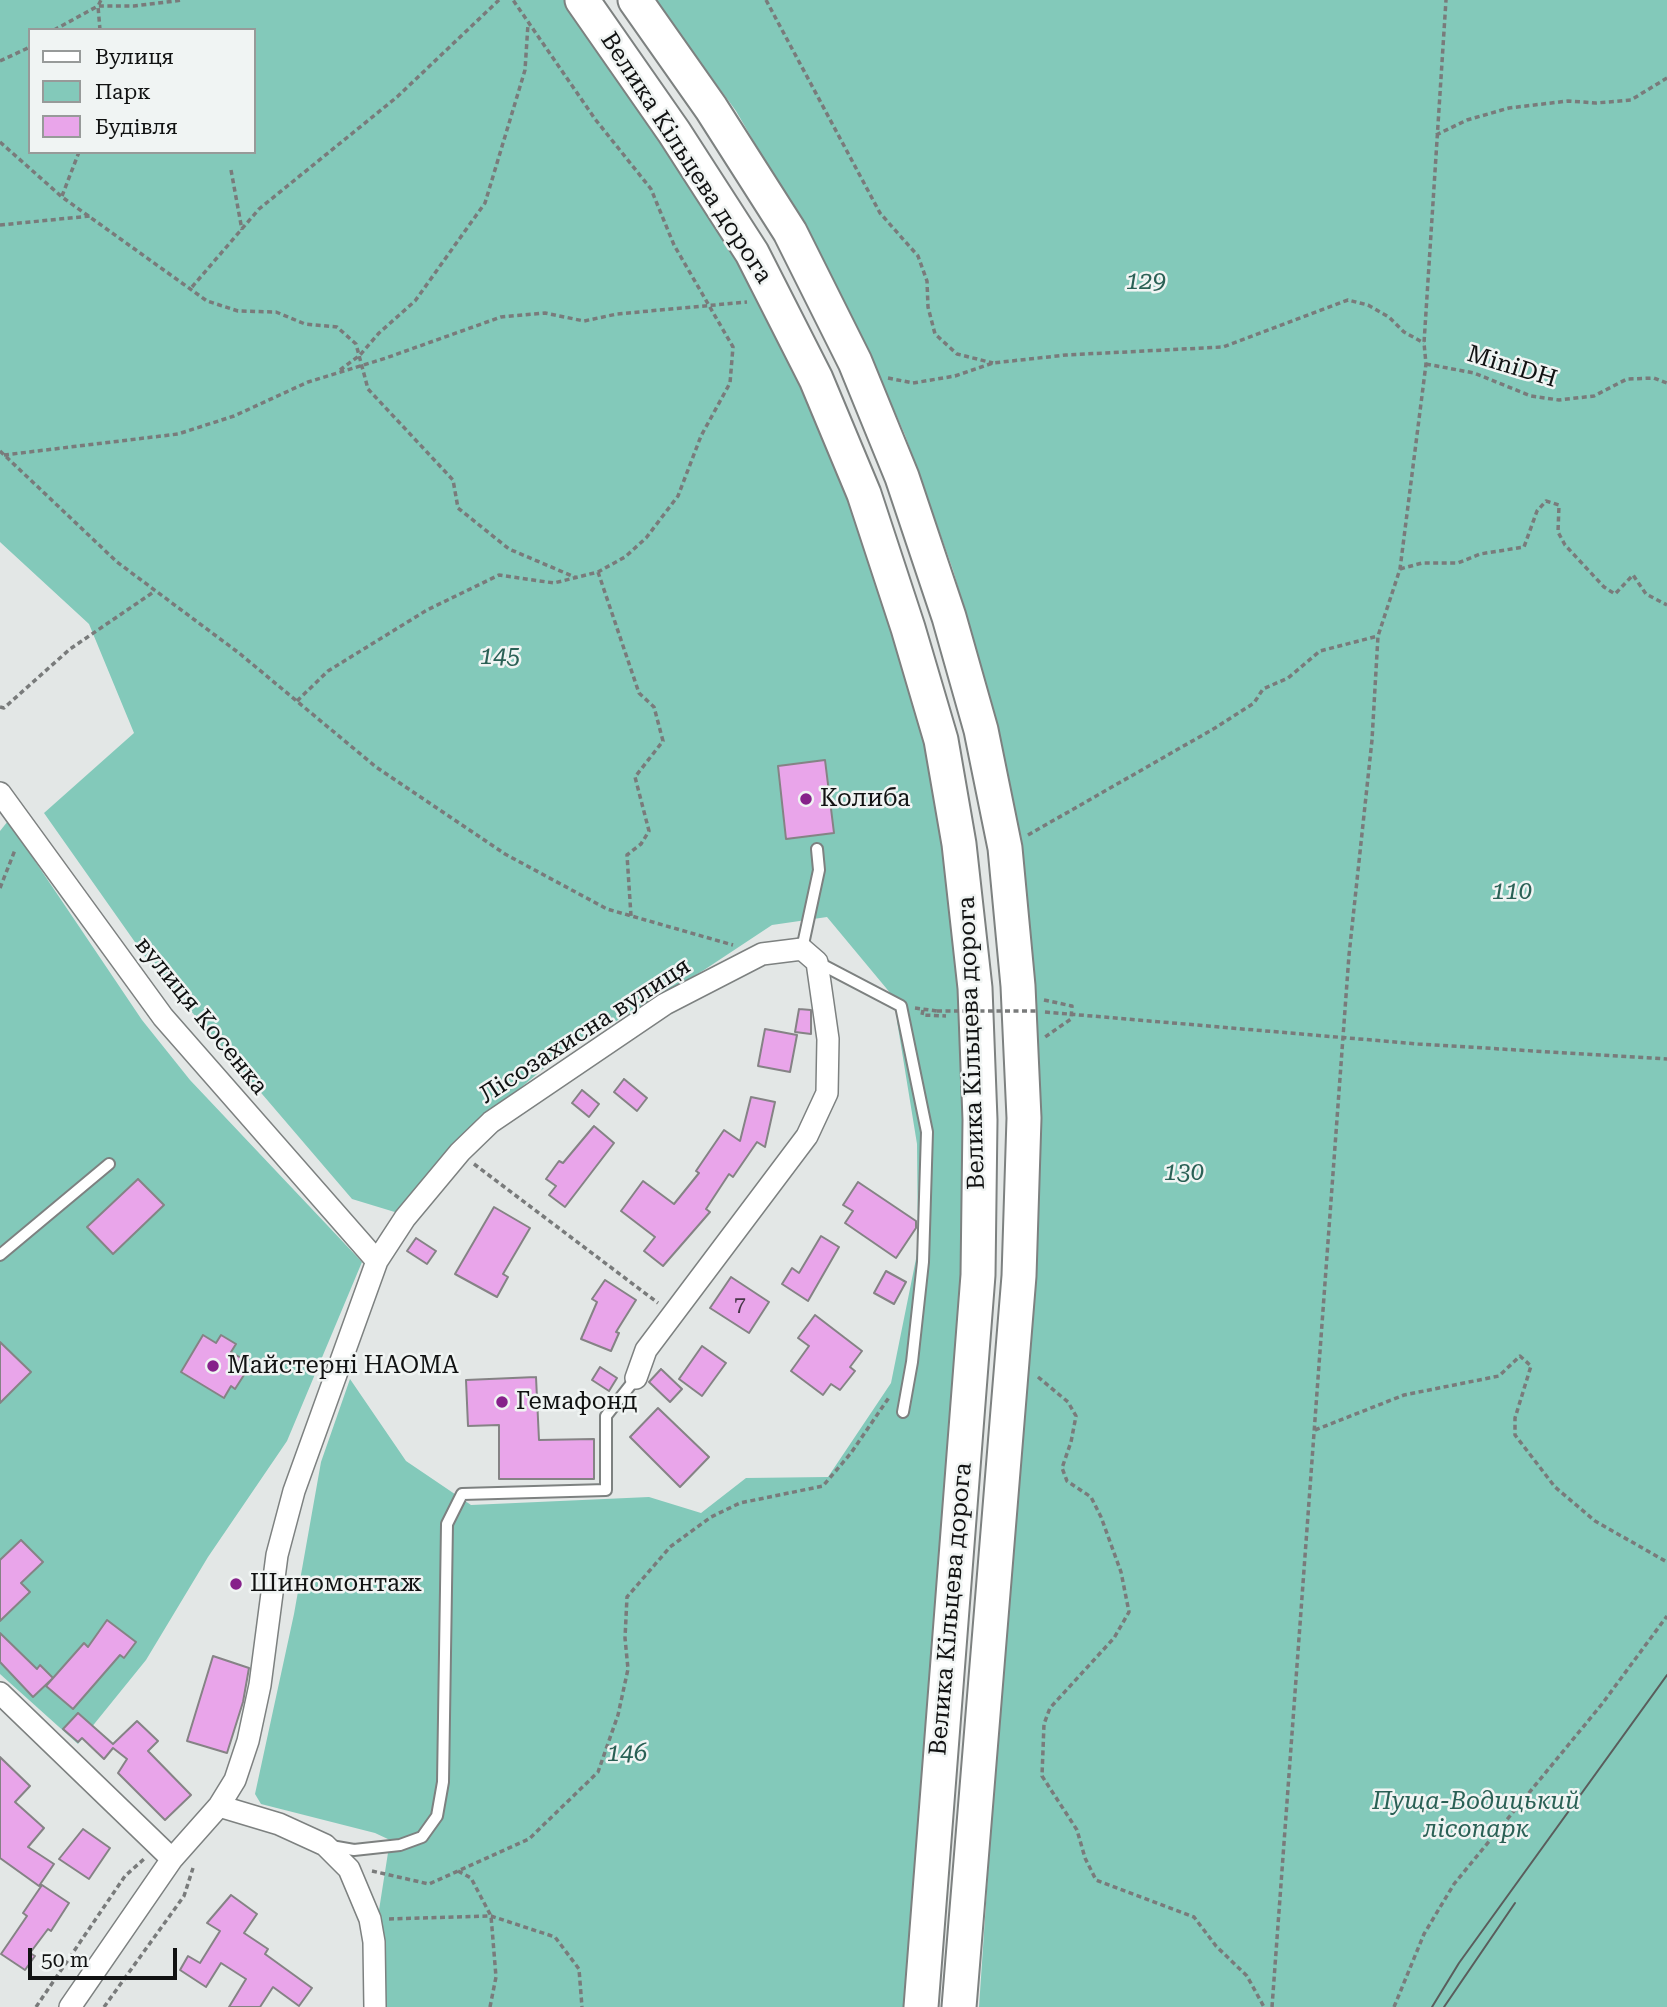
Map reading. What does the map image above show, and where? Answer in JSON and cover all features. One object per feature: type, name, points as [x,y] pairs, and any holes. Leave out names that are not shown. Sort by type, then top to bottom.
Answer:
[{"type":"main road","name":"Велика Кільцева дорога","points":[[582,0],[674,132],[752,253],[816,379],[864,494],[908,628],[941,740],[959,844],[975,988],[980,1120],[978,1275],[921,2007]]},
{"type":"main road","name":"Велика Кільцева дорога","points":[[635,0],[711,108],[790,232],[855,362],[902,477],[948,617],[981,730],[1005,848],[1018,986],[1024,1118],[1019,1276],[959,2007]]},
{"type":"street","name":"вулиця Косенка","points":[[0,793],[163,1017],[377,1261]]},
{"type":"street","name":"Лісозахисна вулиця","points":[[70,2007],[165,1852],[219,1806],[235,1780],[248,1741],[260,1685],[277,1555],[294,1491],[377,1261],[405,1218],[460,1152],[491,1122],[665,1004],[762,954],[809,955]]},
{"type":"street","points":[[636,1378],[646,1350],[807,1136],[827,1093],[828,1039],[809,955]]},
{"type":"street","points":[[4,1704],[165,1852]]},
{"type":"street","points":[[219,1806],[279,1824],[325,1845],[349,1869],[370,1919],[374,1942],[375,2007]]},
{"type":"lane","points":[[817,849],[819,870],[809,955],[901,1006],[927,1132],[923,1262],[912,1362],[902,1412]]},
{"type":"lane","points":[[0,1255],[109,1164]]},
{"type":"lane","points":[[325,1845],[354,1850],[400,1845],[422,1837],[437,1816],[443,1782],[447,1524],[462,1494],[607,1490],[606,1416],[636,1378]]},
{"type":"path","points":[[100,28],[98,6],[101,0]]},
{"type":"path","points":[[58,28],[98,6],[134,6],[183,0]]},
{"type":"path","points":[[192,287],[259,209],[397,97],[499,0]]},
{"type":"path","points":[[297,702],[328,671],[427,610],[499,575],[554,583],[598,572],[625,557],[646,538],[678,496],[701,436],[730,383],[733,347],[674,245],[651,189],[595,119],[513,0]]},
{"type":"path","points":[[766,0],[880,213],[918,256],[927,281],[928,307],[935,334],[957,354],[993,363]]},
{"type":"path","points":[[1272,2007],[1344,1037],[1372,740],[1378,636],[1400,569],[1426,364],[1424,343],[1446,0]]},
{"type":"path","points":[[335,374],[360,355],[379,333],[415,301],[485,203],[525,70],[528,22]]},
{"type":"path","points":[[0,61],[28,48]]},
{"type":"path","points":[[1436,135],[1468,120],[1509,108],[1567,101],[1596,103],[1631,100],[1667,78]]},
{"type":"path","points":[[0,142],[62,197],[192,287],[207,301],[238,311],[276,312],[305,324],[337,327],[356,344],[368,389],[453,480],[458,508],[509,549],[578,578]]},
{"type":"path","points":[[62,197],[78,154]]},
{"type":"path","points":[[230,170],[242,231]]},
{"type":"path","points":[[0,225],[92,216]]},
{"type":"path","points":[[855,362],[879,376],[913,383],[955,376],[993,363],[1066,355],[1223,347],[1348,300],[1368,305],[1388,317],[1404,332],[1424,343]]},
{"type":"path","points":[[2,453],[178,434],[234,416],[308,382],[501,317],[545,313],[584,321],[656,309],[712,307],[749,301]]},
{"type":"path","name":"MiniDH","points":[[1426,364],[1457,368],[1494,379],[1531,396],[1559,400],[1594,396],[1627,379],[1654,378],[1667,383]]},
{"type":"path","points":[[2,453],[117,562],[239,653],[376,767],[505,854],[607,909],[762,954]]},
{"type":"path","points":[[1400,569],[1422,563],[1458,563],[1480,554],[1524,547],[1537,511],[1546,501],[1559,505],[1558,532],[1565,545],[1604,587],[1615,594],[1633,575],[1646,594],[1667,605]]},
{"type":"path","points":[[598,572],[639,693],[654,707],[663,741],[635,777],[649,831],[627,855],[631,916]]},
{"type":"path","points":[[0,707],[4,708],[70,649],[155,591]]},
{"type":"path","points":[[1005,848],[1254,702],[1263,689],[1288,678],[1320,651],[1378,636]]},
{"type":"path","points":[[0,888],[24,828]]},
{"type":"path","points":[[1040,999],[1072,1006],[1071,1019],[1041,1040]]},
{"type":"path","points":[[923,1010],[922,1015],[946,1016]]},
{"type":"path","points":[[929,1010],[1036,1011],[1344,1037],[1667,1059]]},
{"type":"path","points":[[460,1152],[674,1315]]},
{"type":"path","points":[[1315,1430],[1404,1395],[1499,1376],[1520,1356],[1531,1366],[1515,1418],[1515,1434],[1555,1487],[1595,1521],[1667,1562]]},
{"type":"path","points":[[1033,1373],[1068,1402],[1076,1416],[1062,1468],[1067,1481],[1091,1497],[1101,1517],[1121,1572],[1129,1612],[1114,1639],[1050,1708],[1044,1724],[1042,1776],[1077,1830],[1085,1858],[1096,1880],[1194,1917],[1216,1946],[1247,1976],[1264,2007]]},
{"type":"path","points":[[349,1869],[378,1871],[429,1884],[529,1839],[598,1772],[618,1715],[628,1669],[625,1637],[627,1597],[670,1548],[711,1517],[740,1503],[823,1486],[851,1453],[890,1395]]},
{"type":"path","points":[[1394,2007],[1424,1934],[1454,1884],[1602,1704],[1667,1616]]},
{"type":"path","points":[[36,2007],[125,1876],[165,1852]]},
{"type":"path","points":[[458,1871],[471,1878],[491,1916],[496,1977],[491,2007]]},
{"type":"path","points":[[370,1919],[491,1916],[555,1937],[579,1969],[582,2007]]},
{"type":"green space","name":"145","points":[[0,0],[582,0],[816,379],[941,740],[980,1120],[921,2007],[375,2007],[374,1942],[390,1840],[375,1833],[261,1804],[255,1794],[294,1614],[321,1462],[350,1379],[406,1461],[471,1505],[649,1497],[701,1513],[746,1478],[828,1477],[891,1383],[918,1249],[917,1144],[897,1021],[901,1006],[827,917],[772,925],[704,970],[563,1052],[452,1146],[398,1213],[352,1199],[149,962],[44,813],[134,733],[89,624],[0,542]]},
{"type":"green space","points":[[655,0],[1667,0],[1667,2007],[979,2007],[1017,1441],[998,752],[982,670],[953,570],[905,435],[863,340],[799,219],[736,111]]},
{"type":"green space","points":[[8,821],[142,1020],[190,1080],[362,1262],[287,1441],[208,1557],[146,1660],[78,1744],[0,1674],[0,831]]},
{"type":"building","name":"Колиба","points":[[825,760],[834,833],[786,839],[778,766]]},
{"type":"building","points":[[799,1009],[811,1010],[811,1034],[795,1032]]},
{"type":"building","points":[[765,1029],[797,1035],[790,1072],[758,1066]]},
{"type":"building","points":[[624,1079],[647,1098],[637,1111],[614,1092]]},
{"type":"building","points":[[582,1090],[599,1104],[589,1117],[572,1103]]},
{"type":"building","points":[[751,1097],[775,1102],[765,1147],[757,1142],[733,1177],[729,1174],[706,1209],[710,1212],[663,1266],[644,1251],[655,1237],[621,1211],[643,1181],[674,1204],[699,1173],[696,1171],[724,1130],[740,1141]]},
{"type":"building","points":[[594,1126],[614,1143],[565,1207],[549,1195],[556,1186],[546,1179],[559,1161],[563,1163]]},
{"type":"building","points":[[138,1179],[164,1205],[113,1254],[87,1227]]},
{"type":"building","points":[[858,1182],[916,1221],[916,1228],[896,1258],[845,1223],[853,1211],[843,1205]]},
{"type":"building","points":[[494,1207],[530,1228],[503,1274],[508,1277],[497,1297],[455,1274]]},
{"type":"building","points":[[821,1236],[839,1247],[808,1301],[782,1284],[792,1268],[799,1273]]},
{"type":"building","points":[[416,1238],[436,1251],[427,1264],[407,1251]]},
{"type":"building","points":[[886,1271],[906,1282],[894,1304],[874,1293]]},
{"type":"building","points":[[731,1277],[769,1302],[749,1333],[710,1308]]},
{"type":"building","points":[[605,1280],[636,1300],[616,1332],[619,1333],[611,1351],[581,1339],[597,1302],[592,1299]]},
{"type":"building","points":[[815,1315],[862,1351],[850,1367],[855,1371],[840,1390],[831,1384],[823,1395],[791,1371],[809,1346],[798,1338]]},
{"type":"building","name":"Майстерні НАОМА","points":[[203,1335],[216,1343],[221,1335],[236,1344],[231,1352],[246,1361],[239,1372],[244,1375],[235,1389],[231,1386],[224,1398],[181,1372]]},
{"type":"building","points":[[0,1342],[31,1372],[0,1403]]},
{"type":"building","points":[[702,1346],[726,1363],[702,1396],[679,1379]]},
{"type":"building","points":[[600,1367],[617,1378],[609,1391],[592,1380]]},
{"type":"building","points":[[661,1369],[682,1389],[670,1402],[649,1382]]},
{"type":"building","points":[[536,1377],[539,1440],[594,1439],[594,1479],[499,1479],[499,1425],[468,1426],[466,1380]]},
{"type":"building","points":[[658,1408],[709,1457],[680,1487],[630,1437]]},
{"type":"building","points":[[21,1540],[43,1562],[21,1583],[30,1592],[0,1621],[0,1560]]},
{"type":"building","points":[[107,1620],[136,1642],[124,1658],[120,1655],[73,1709],[46,1686],[84,1643],[88,1647]]},
{"type":"building","points":[[0,1633],[37,1669],[40,1665],[53,1678],[33,1697],[0,1662]]},
{"type":"building","points":[[213,1656],[249,1668],[243,1702],[227,1753],[187,1741]]},
{"type":"building","points":[[78,1713],[113,1744],[137,1721],[158,1741],[148,1751],[191,1795],[165,1820],[118,1773],[127,1759],[113,1748],[104,1759],[82,1738],[78,1742],[63,1729]]},
{"type":"building","points":[[0,1757],[30,1786],[15,1802],[44,1828],[28,1847],[54,1864],[39,1886],[0,1858]]},
{"type":"building","points":[[83,1829],[110,1848],[89,1879],[59,1859]]},
{"type":"building","points":[[42,1885],[69,1903],[51,1931],[48,1929],[30,1953],[35,1956],[25,1970],[1,1954],[27,1916],[23,1913]]},
{"type":"building","points":[[231,1895],[257,1914],[244,1933],[268,1949],[265,1954],[312,1988],[299,2006],[273,1987],[260,2007],[229,2007],[246,1979],[221,1963],[206,1987],[180,1970],[188,1956],[200,1963],[220,1931],[207,1923]]},
{"type":"tram line","points":[[1432,2007],[1459,1963],[1667,1675]]},
{"type":"tram line","points":[[1444,2007],[1515,1903]]},
{"type":"place","name":"Колиба","points":[[806,799]]},
{"type":"place","name":"Майстерні НАОМА","points":[[213,1366]]},
{"type":"place","name":"Гемафонд","points":[[502,1402]]},
{"type":"place","name":"Шиномонтаж","points":[[236,1584]]},
{"type":"park label","name":"129","points":[[1146,282]]},
{"type":"park label","name":"110","points":[[1512,892]]},
{"type":"park label","name":"130","points":[[1184,1173]]},
{"type":"park label","name":"146","points":[[627,1754]]},
{"type":"park label","name":"Пуща-Водицький лісопарк","points":[[1476,1816]]}]
